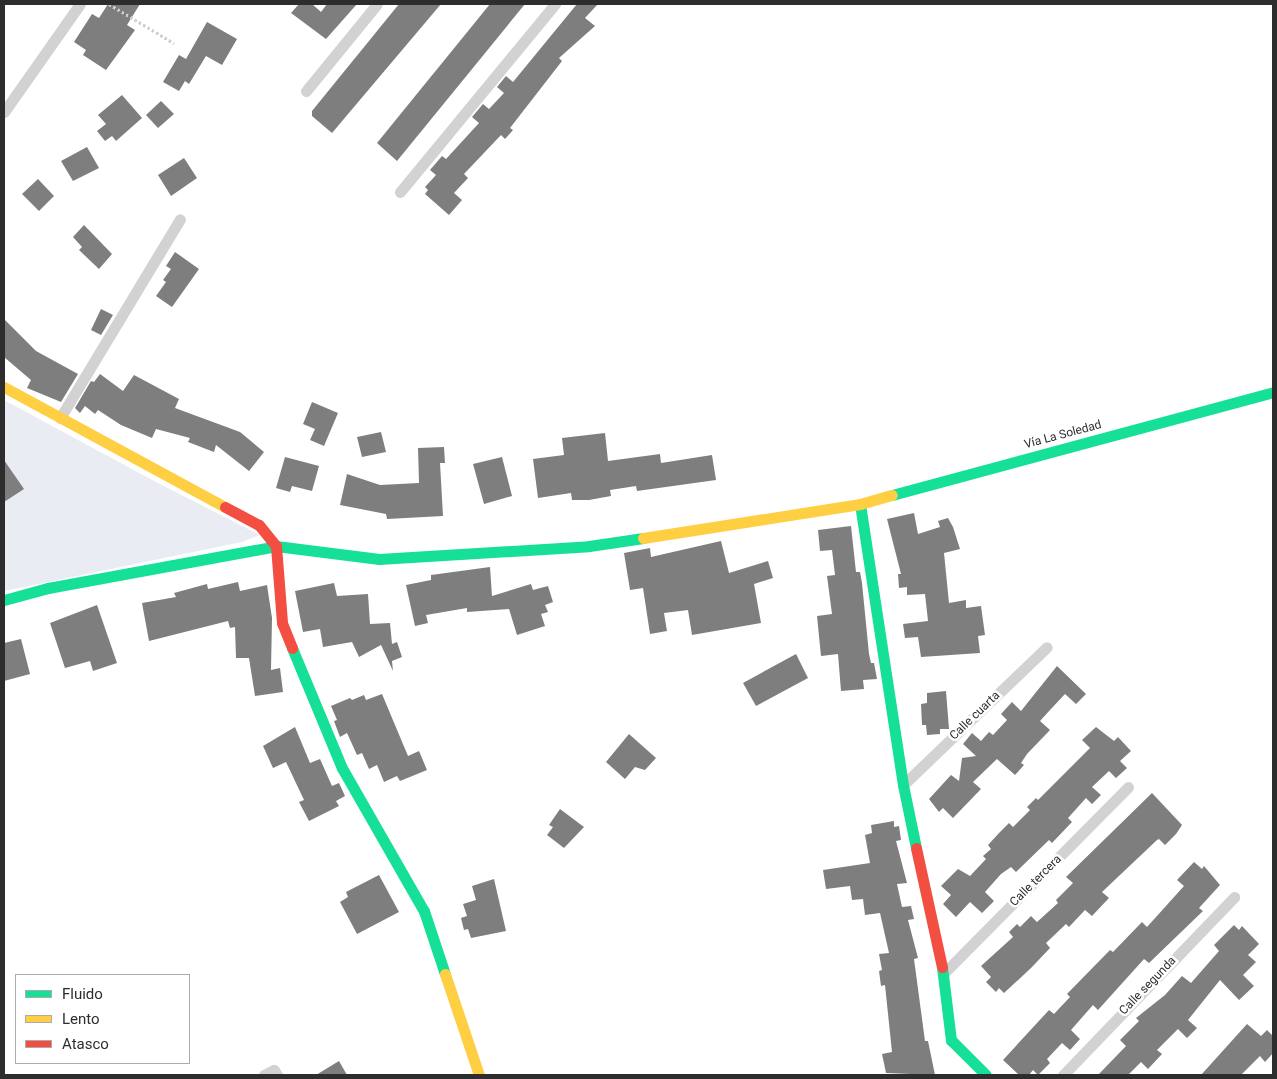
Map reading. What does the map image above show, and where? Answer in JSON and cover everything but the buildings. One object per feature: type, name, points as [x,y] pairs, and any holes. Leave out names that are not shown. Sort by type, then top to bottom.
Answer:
[{"type":"street","points":[[4,112],[80,4]]},
{"type":"street","points":[[306,91],[377,4]]},
{"type":"street","points":[[400,192],[555,4]]},
{"type":"street","points":[[60,418],[180,219]]},
{"type":"street","points":[[4,387],[259,525],[276,546],[282,622],[342,768],[424,911],[479,1075]]},
{"type":"street","name":"Vía La Soledad","points":[[4,600],[48,588],[276,546],[379,559],[589,546],[860,504],[1273,392]]},
{"type":"street","points":[[860,504],[903,785],[943,974],[951,1040],[986,1075]]},
{"type":"street","name":"Calle cuarta","points":[[903,785],[1048,647]]},
{"type":"street","name":"Calle tercera","points":[[943,974],[1128,787]]},
{"type":"street","name":"Calle segunda","points":[[1063,1075],[1234,897]]},
{"type":"street","points":[[264,1075],[274,1070],[277,1075]]},
{"type":"path","points":[[109,4],[174,43]]},
{"type":"shaded area","points":[[4,400],[156,482],[260,535],[242,542],[4,591]]},
{"type":"traffic: fast","points":[[892,495],[1273,392]]},
{"type":"traffic: fast","points":[[860,504],[903,785],[916,848]]},
{"type":"traffic: fast","points":[[4,600],[48,588],[276,546],[379,559],[589,546],[643,538]]},
{"type":"traffic: fast","points":[[292,648],[342,768],[424,911],[445,974]]},
{"type":"traffic: fast","points":[[942,967],[951,1040],[986,1075]]},
{"type":"traffic: slow","points":[[4,387],[225,507]]},
{"type":"traffic: slow","points":[[643,538],[860,504],[892,495]]},
{"type":"traffic: slow","points":[[445,974],[479,1075]]},
{"type":"traffic: jam","points":[[225,507],[259,525],[276,546],[282,623],[292,648]]},
{"type":"traffic: jam","points":[[916,848],[942,967]]}]
